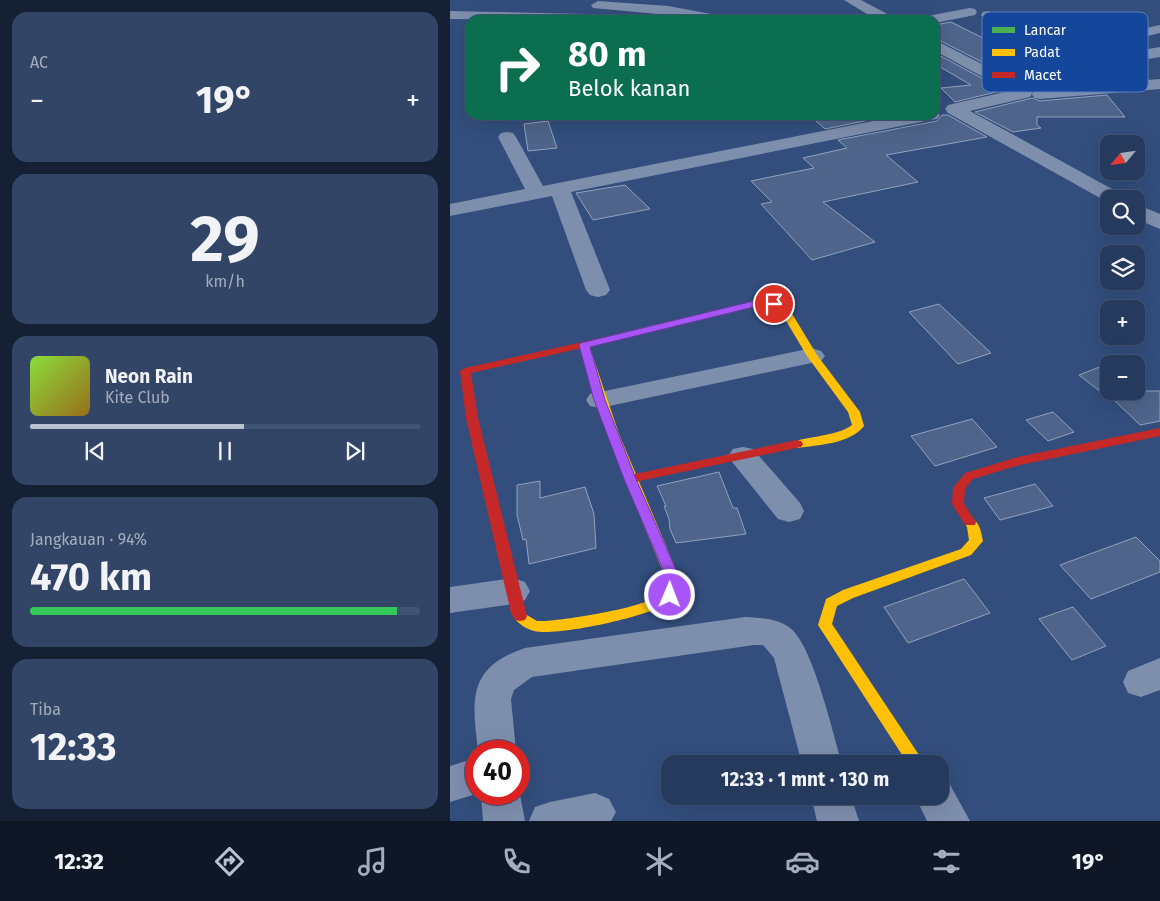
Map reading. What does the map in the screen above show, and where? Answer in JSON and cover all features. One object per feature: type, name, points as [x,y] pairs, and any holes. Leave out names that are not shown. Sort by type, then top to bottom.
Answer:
[{"type":"street","points":[[495,0],[501,15]]},
{"type":"street","points":[[851,0],[879,15]]},
{"type":"street","points":[[589,15],[598,5]]},
{"type":"street","points":[[450,15],[501,15],[598,5],[665,15]]},
{"type":"street","points":[[940,18],[970,12]]},
{"type":"street","points":[[940,48],[982,70]]},
{"type":"street","points":[[940,110],[1010,92]]},
{"type":"street","points":[[1029,92],[1045,95],[1076,92]]},
{"type":"street","points":[[940,110],[1100,191]]},
{"type":"street","points":[[450,210],[892,120]]},
{"type":"street","points":[[507,137],[537,193]]},
{"type":"street","points":[[560,189],[598,290]]},
{"type":"street","points":[[1145,215],[1160,223]]},
{"type":"street","points":[[584,345],[600,400],[630,479],[674,579],[670,595],[654,604],[556,626],[537,626],[525,621],[518,613],[472,418],[465,371],[584,345],[762,302],[774,304],[784,309],[812,356],[854,412],[858,426],[852,432],[842,435],[630,479]]},
{"type":"street","points":[[600,400],[812,356]]},
{"type":"street","points":[[911,755],[825,625],[831,603],[848,594],[966,552],[976,541],[973,526],[958,504],[959,488],[969,476],[1018,461],[1160,432]]},
{"type":"street","points":[[743,456],[789,511]]},
{"type":"street","points":[[450,600],[513,591]]},
{"type":"street","points":[[496,740],[492,693],[497,682],[509,670],[535,662],[745,631],[766,631],[777,636],[785,644],[792,658],[819,755]]},
{"type":"street","points":[[450,784],[465,779]]},
{"type":"street","points":[[502,805],[504,821]]},
{"type":"street","points":[[834,805],[838,821]]},
{"type":"street","points":[[940,805],[949,821]]},
{"type":"street","points":[[550,821],[595,812]]},
{"type":"building","points":[[951,22],[982,38],[982,62],[940,41],[940,24]]},
{"type":"building","points":[[940,56],[982,78],[982,92],[996,92],[955,102],[941,88],[971,85],[940,67]]},
{"type":"building","points":[[1107,95],[1125,117],[1037,117],[1037,125],[1041,128],[1013,132],[975,112],[1032,98],[1040,101]]},
{"type":"building","points":[[942,115],[948,115],[987,137],[886,155],[918,182],[823,202],[875,242],[812,260],[761,204],[772,202],[751,181],[814,168],[803,158],[847,148],[838,140],[937,121],[940,120]]},
{"type":"building","points":[[815,120],[869,120],[825,129]]},
{"type":"building","points":[[548,121],[557,148],[528,151],[524,124]]},
{"type":"building","points":[[625,185],[650,209],[593,220],[576,193]]},
{"type":"building","points":[[939,304],[991,353],[958,364],[909,312]]},
{"type":"building","points":[[1100,367],[1100,391],[1079,375]]},
{"type":"building","points":[[1145,391],[1160,391],[1160,421],[1140,425],[1114,400],[1145,400]]},
{"type":"building","points":[[1053,412],[1074,432],[1048,441],[1026,420]]},
{"type":"building","points":[[972,419],[997,447],[935,466],[911,436]]},
{"type":"building","points":[[719,472],[733,508],[737,508],[746,534],[676,543],[670,529],[669,519],[664,506],[666,506],[657,486]]},
{"type":"building","points":[[540,481],[540,498],[585,487],[594,514],[596,548],[529,564],[526,539],[523,540],[517,515],[517,485]]},
{"type":"building","points":[[1035,484],[1053,506],[1000,520],[984,498]]},
{"type":"building","points":[[1136,537],[1160,561],[1160,572],[1091,599],[1060,565]]},
{"type":"building","points":[[964,579],[990,613],[908,643],[884,607]]},
{"type":"building","points":[[1073,607],[1106,646],[1072,660],[1039,619]]},
{"type":"traffic: fast","points":[[605,340],[762,302],[779,306],[787,314]]},
{"type":"traffic: slow","points":[[787,314],[812,356],[854,412],[858,426],[852,431],[837,437],[797,444]]},
{"type":"traffic: slow","points":[[520,616],[536,626],[580,622],[622,613],[655,603],[664,599],[672,588],[673,579],[636,492],[603,405],[584,345]]},
{"type":"traffic: slow","points":[[911,755],[825,625],[831,603],[848,594],[966,552],[976,541],[973,526],[970,522]]},
{"type":"traffic: jam","points":[[520,616],[472,418],[465,371],[605,340]]},
{"type":"traffic: jam","points":[[970,522],[958,504],[959,488],[969,476],[1018,461],[1160,432]]},
{"type":"traffic: jam","points":[[630,479],[797,444]]},
{"type":"route","points":[[670,595],[674,579],[630,479],[600,400],[584,345],[762,302],[774,304]]}]
